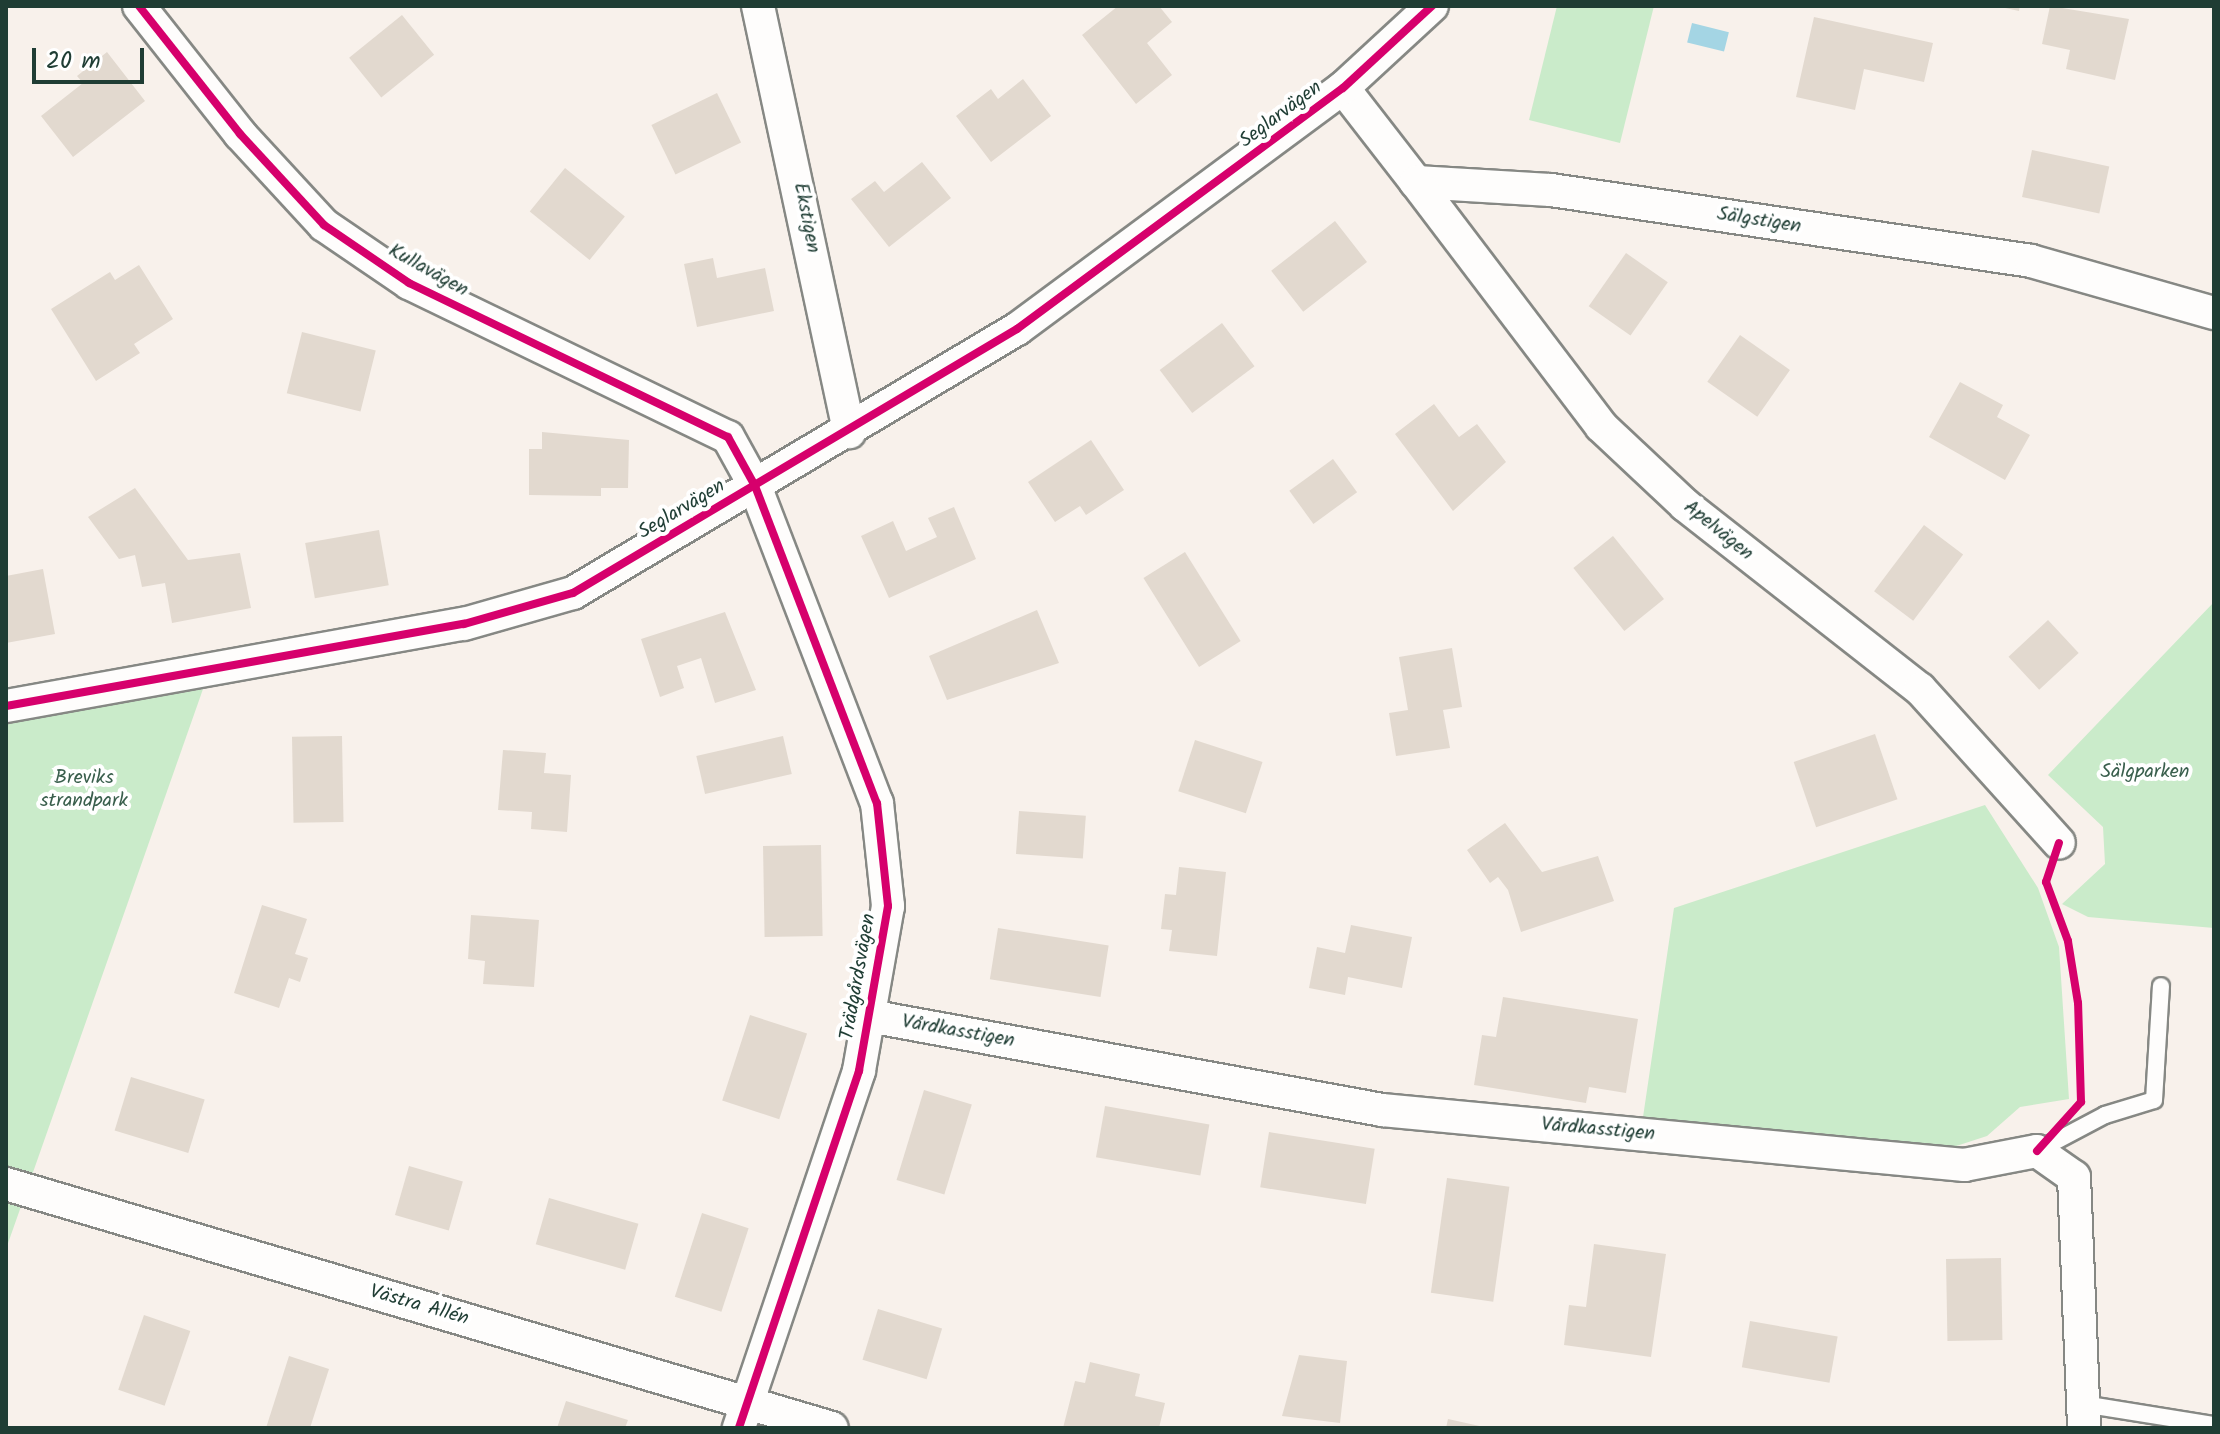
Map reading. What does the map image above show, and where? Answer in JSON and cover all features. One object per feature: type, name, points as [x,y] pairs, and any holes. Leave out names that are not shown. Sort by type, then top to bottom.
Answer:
[{"type":"street","name":"Kullavägen","points":[[139,6],[240,134],[324,225],[409,283],[728,437],[755,486]]},
{"type":"street","name":"Ekstigen","points":[[758,6],[849,432]]},
{"type":"street","name":"Seglarvägen","points":[[6,706],[464,624],[559,597],[849,432],[1068,294],[1343,88],[1432,6]]},
{"type":"street","points":[[1343,88],[1416,182]]},
{"type":"street","name":"Sälgstigen","points":[[1416,182],[1551,190],[2031,261],[2214,313]]},
{"type":"street","name":"Apelvägen","points":[[1416,182],[1601,426],[1685,505],[1920,689],[2059,843]]},
{"type":"street","name":"Trädgårdsvägen","points":[[743,1415],[859,1071],[888,906],[877,803],[755,486]]},
{"type":"street","name":"Vårdkasstigen","points":[[869,1016],[1382,1110],[1964,1165],[2037,1151]]},
{"type":"street","points":[[2037,1151],[2074,1177],[2084,1416]]},
{"type":"street","name":"Västra Allén","points":[[6,1184],[743,1415],[832,1428]]},
{"type":"lane","points":[[2037,1151],[2105,1115],[2154,1100],[2161,986]]},
{"type":"lane","points":[[2084,1416],[2214,1425]]},
{"type":"green space","points":[[1557,6],[1654,6],[1620,143],[1529,120]]},
{"type":"green space","name":"Sälgparken","points":[[2214,602],[2214,928],[2088,917],[2062,904],[2105,864],[2103,827],[2048,775]]},
{"type":"green space","name":"Breviks strandpark","points":[[203,689],[6,1249],[6,723]]},
{"type":"green space","points":[[1985,805],[2038,888],[2059,947],[2069,1099],[2020,1107],[1987,1136],[1947,1149],[1643,1117],[1674,908]]},
{"type":"water","points":[[1692,23],[1729,32],[1724,52],[1687,42]]},
{"type":"building","points":[[1118,6],[1159,6],[1172,22],[1147,43],[1172,75],[1136,104],[1082,35]]},
{"type":"building","points":[[1996,6],[2020,6],[2019,11]]},
{"type":"building","points":[[2050,6],[2129,19],[2115,80],[2066,69],[2070,50],[2042,44]]},
{"type":"building","points":[[402,15],[434,55],[381,97],[349,58]]},
{"type":"building","points":[[1814,17],[1933,43],[1924,82],[1864,69],[1855,110],[1796,97]]},
{"type":"building","points":[[107,52],[145,101],[73,157],[41,116],[83,83],[77,76]]},
{"type":"building","points":[[1023,79],[1051,116],[991,162],[956,116],[991,89],[998,99]]},
{"type":"building","points":[[717,93],[741,142],[675,174],[651,125]]},
{"type":"building","points":[[2032,150],[2109,166],[2099,213],[2022,197]]},
{"type":"building","points":[[922,162],[951,198],[889,247],[851,199],[875,181],[884,192]]},
{"type":"building","points":[[565,168],[625,216],[590,260],[530,212]]},
{"type":"building","points":[[1335,221],[1367,262],[1303,312],[1271,271]]},
{"type":"building","points":[[1626,253],[1668,282],[1630,335],[1589,306]]},
{"type":"building","points":[[713,258],[717,278],[765,268],[774,311],[697,327],[684,264]]},
{"type":"building","points":[[139,265],[173,319],[134,344],[140,353],[96,381],[51,309],[110,272],[115,280]]},
{"type":"building","points":[[1222,323],[1254,366],[1192,413],[1160,370]]},
{"type":"building","points":[[302,332],[376,350],[361,412],[287,393]]},
{"type":"building","points":[[1740,335],[1790,370],[1757,417],[1707,382]]},
{"type":"building","points":[[1960,382],[2003,405],[1997,417],[2030,435],[2005,480],[1929,437]]},
{"type":"building","points":[[1434,404],[1459,437],[1477,424],[1506,462],[1453,511],[1395,434]]},
{"type":"building","points":[[542,432],[629,440],[628,488],[601,488],[601,496],[529,495],[529,449],[542,449]]},
{"type":"building","points":[[1091,440],[1124,490],[1086,515],[1080,506],[1055,522],[1028,482]]},
{"type":"building","points":[[1333,459],[1357,492],[1313,524],[1289,491]]},
{"type":"building","points":[[135,488],[188,560],[240,553],[251,608],[172,623],[165,583],[142,587],[135,555],[119,559],[88,517]]},
{"type":"building","points":[[954,507],[976,559],[889,598],[861,536],[893,521],[906,551],[937,537],[928,518]]},
{"type":"building","points":[[1924,525],[1963,554],[1913,621],[1874,591]]},
{"type":"building","points":[[379,530],[389,585],[315,598],[305,543]]},
{"type":"building","points":[[1613,536],[1664,599],[1624,631],[1573,568]]},
{"type":"building","points":[[1185,552],[1241,641],[1199,667],[1143,578]]},
{"type":"building","points":[[43,569],[55,634],[6,643],[6,576]]},
{"type":"building","points":[[1037,610],[1059,663],[947,700],[929,656]]},
{"type":"building","points":[[725,612],[756,690],[715,703],[701,658],[677,666],[684,688],[660,697],[641,639]]},
{"type":"building","points":[[2048,620],[2079,653],[2039,690],[2009,657]]},
{"type":"building","points":[[1452,648],[1462,707],[1443,710],[1450,748],[1396,756],[1389,713],[1408,710],[1399,657]]},
{"type":"building","points":[[1875,734],[1897,799],[1816,827],[1794,762]]},
{"type":"building","points":[[342,736],[344,822],[294,823],[292,737]]},
{"type":"building","points":[[783,736],[792,774],[705,794],[696,756]]},
{"type":"building","points":[[1195,740],[1263,762],[1246,813],[1178,791]]},
{"type":"building","points":[[503,750],[546,753],[544,773],[571,775],[567,832],[531,829],[532,812],[498,810]]},
{"type":"building","points":[[1019,811],[1086,816],[1083,859],[1016,854]]},
{"type":"building","points":[[1505,823],[1542,872],[1598,856],[1614,901],[1521,932],[1508,890],[1498,877],[1490,883],[1467,850]]},
{"type":"building","points":[[821,845],[823,936],[765,937],[763,846]]},
{"type":"building","points":[[1179,867],[1226,872],[1217,956],[1169,951],[1172,930],[1161,929],[1165,894],[1176,895]]},
{"type":"building","points":[[262,905],[307,919],[295,954],[308,958],[300,982],[289,978],[279,1008],[234,993]]},
{"type":"building","points":[[471,915],[539,920],[534,987],[483,984],[485,961],[468,959]]},
{"type":"building","points":[[1351,925],[1412,937],[1402,988],[1348,977],[1345,995],[1309,988],[1317,947],[1345,953]]},
{"type":"building","points":[[998,928],[1109,946],[1100,997],[990,979]]},
{"type":"building","points":[[1503,997],[1638,1019],[1626,1093],[1589,1087],[1586,1103],[1474,1085],[1482,1035],[1496,1037]]},
{"type":"building","points":[[750,1015],[807,1034],[779,1119],[722,1101]]},
{"type":"building","points":[[131,1077],[205,1100],[188,1153],[115,1131]]},
{"type":"building","points":[[924,1090],[972,1105],[944,1195],[897,1180]]},
{"type":"building","points":[[1105,1106],[1209,1124],[1200,1176],[1096,1157]]},
{"type":"building","points":[[1269,1132],[1375,1149],[1366,1204],[1260,1187]]},
{"type":"building","points":[[409,1166],[463,1181],[449,1230],[395,1215]]},
{"type":"building","points":[[1447,1178],[1509,1187],[1493,1302],[1431,1293]]},
{"type":"building","points":[[549,1198],[638,1224],[625,1270],[536,1244]]},
{"type":"building","points":[[702,1213],[749,1228],[721,1312],[675,1297]]},
{"type":"building","points":[[1594,1244],[1666,1254],[1651,1357],[1564,1345],[1569,1305],[1586,1307]]},
{"type":"building","points":[[2001,1258],[2002,1340],[1947,1341],[1946,1259]]},
{"type":"building","points":[[878,1309],[942,1329],[927,1379],[863,1360]]},
{"type":"building","points":[[144,1315],[190,1331],[165,1406],[118,1390]]},
{"type":"building","points":[[1750,1321],[1838,1336],[1829,1383],[1742,1367]]},
{"type":"building","points":[[1299,1355],[1347,1361],[1340,1423],[1282,1416]]},
{"type":"building","points":[[289,1356],[329,1369],[310,1428],[266,1428]]},
{"type":"building","points":[[1090,1362],[1140,1374],[1135,1396],[1165,1403],[1159,1428],[1063,1428],[1075,1381],[1085,1383]]},
{"type":"building","points":[[566,1401],[628,1420],[625,1428],[557,1428]]},
{"type":"building","points":[[1448,1419],[1484,1427],[1484,1428],[1446,1428]]},
{"type":"cycle path","points":[[139,6],[240,134],[324,225],[409,283],[728,437],[755,486],[877,803],[888,906],[859,1071],[739,1428]]},
{"type":"cycle path","points":[[6,706],[464,624],[573,593],[1017,329],[1343,88],[1432,6]]},
{"type":"cycle path","points":[[2037,1151],[2081,1102],[2078,1003],[2068,941],[2046,882],[2059,843]]}]
